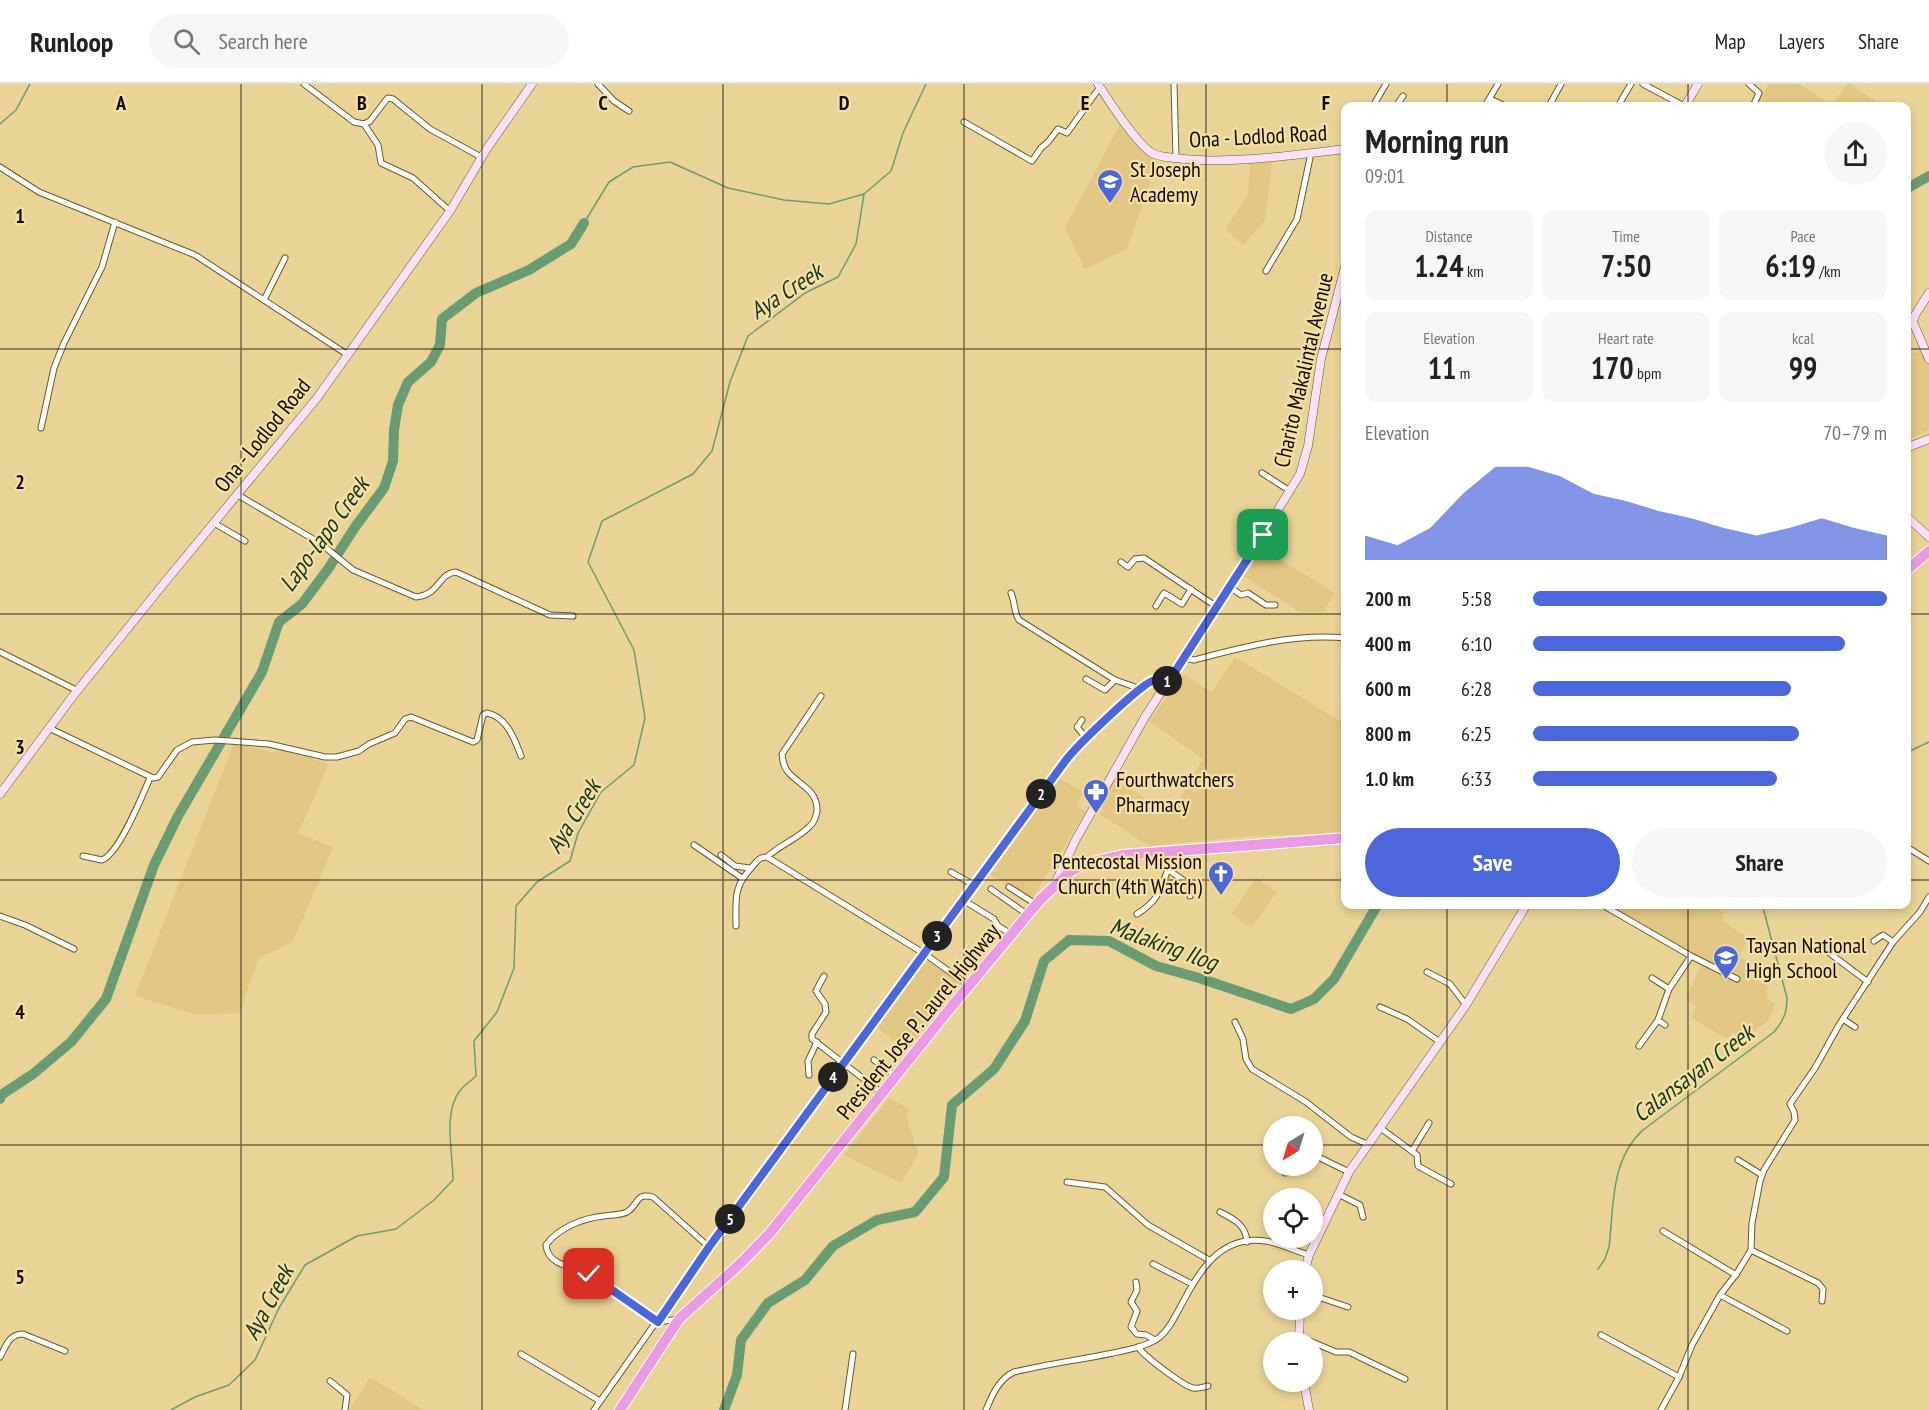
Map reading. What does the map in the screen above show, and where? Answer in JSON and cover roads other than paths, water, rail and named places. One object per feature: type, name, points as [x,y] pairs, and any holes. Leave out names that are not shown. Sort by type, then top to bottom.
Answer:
[{"type":"highway","points":[[1911,567],[1929,551]]},
{"type":"highway","name":"President Jose P. Laurel Highway","points":[[620,1410],[679,1319],[762,1242],[884,1094],[969,986],[1054,885],[1084,864],[1108,857],[1341,838]]},
{"type":"main road","name":"Ona - Lodlod Road","points":[[0,795],[78,690],[289,434],[450,211],[481,157],[532,84]]},
{"type":"main road","points":[[1687,102],[1698,84]]},
{"type":"main road","name":"Ona - Lodlod Road","points":[[1099,86],[1127,126],[1151,153],[1191,160],[1226,160],[1341,150]]},
{"type":"main road","name":"Charito Makalintal Avenue","points":[[1054,885],[1075,841],[1144,717],[1217,608],[1300,474],[1306,455],[1321,359],[1341,282]]},
{"type":"main road","points":[[1929,293],[1913,322],[1929,359]]},
{"type":"main road","points":[[1911,446],[1929,439]]},
{"type":"main road","points":[[1911,521],[1929,537]]},
{"type":"main road","points":[[1308,1260],[1349,1172],[1416,1073],[1466,1005],[1524,909]]},
{"type":"main road","points":[[1306,1392],[1309,1410]]},
{"type":"street","points":[[304,84],[354,122],[364,124],[370,121],[388,98],[393,99],[430,129],[481,157]]},
{"type":"street","points":[[598,84],[614,101],[629,111]]},
{"type":"street","points":[[1174,84],[1176,158]]},
{"type":"street","points":[[1375,102],[1386,84]]},
{"type":"street","points":[[1488,102],[1498,84]]},
{"type":"street","points":[[1551,102],[1561,84]]},
{"type":"street","points":[[1620,102],[1631,84]]},
{"type":"street","points":[[1643,84],[1677,102]]},
{"type":"street","points":[[1749,84],[1758,91],[1760,96],[1756,102]]},
{"type":"street","points":[[964,122],[1032,161],[1058,129],[1067,133],[1099,86]]},
{"type":"street","points":[[1399,102],[1403,96]]},
{"type":"street","points":[[1490,99],[1496,102]]},
{"type":"street","points":[[364,124],[378,145],[381,164],[413,178],[450,211]]},
{"type":"street","points":[[1266,271],[1298,219],[1311,153]]},
{"type":"street","points":[[0,167],[39,192],[195,255],[348,355]]},
{"type":"street","points":[[41,428],[54,368],[102,267],[115,222]]},
{"type":"street","points":[[264,300],[285,258]]},
{"type":"street","points":[[1262,473],[1290,491]]},
{"type":"street","points":[[238,495],[332,552],[353,570],[416,597],[426,596],[445,576],[456,572],[550,615],[573,616]]},
{"type":"street","points":[[214,523],[244,541]]},
{"type":"street","points":[[1120,562],[1128,567],[1138,557],[1144,558],[1217,608]]},
{"type":"street","points":[[1230,587],[1241,595],[1248,593],[1266,605],[1275,605]]},
{"type":"street","points":[[1156,606],[1165,593],[1182,604],[1191,590]]},
{"type":"street","points":[[1011,594],[1015,602],[1016,615],[1020,620],[1115,680],[1141,689]]},
{"type":"street","points":[[1183,658],[1194,660],[1284,639],[1341,637]]},
{"type":"street","points":[[0,652],[78,690]]},
{"type":"street","points":[[1086,679],[1105,690],[1115,680]]},
{"type":"street","points":[[594,1410],[709,1247],[1066,760],[1086,738],[1141,689],[1155,680],[1169,681]]},
{"type":"street","points":[[736,926],[736,890],[742,878],[759,858],[767,857],[805,831],[812,825],[816,816],[817,805],[813,794],[789,773],[783,765],[782,754],[821,696]]},
{"type":"street","points":[[49,728],[150,778],[158,777],[177,750],[192,742],[215,740],[269,744],[325,757],[336,757],[359,751],[395,733],[405,719],[411,717],[473,742],[477,740],[483,715],[492,714],[513,734],[521,756]]},
{"type":"street","points":[[1082,720],[1077,727],[1086,738]]},
{"type":"street","points":[[83,856],[102,860],[112,852],[138,807],[150,778]]},
{"type":"street","points":[[694,845],[742,878]]},
{"type":"street","points":[[1911,850],[1929,861]]},
{"type":"street","points":[[1145,854],[1191,886],[1190,896]]},
{"type":"street","points":[[721,855],[735,866],[750,868]]},
{"type":"street","points":[[767,857],[924,954],[969,986]]},
{"type":"street","points":[[1137,914],[1156,900],[1168,868]]},
{"type":"street","points":[[951,872],[974,885]]},
{"type":"street","points":[[1009,887],[1037,904]]},
{"type":"street","points":[[991,889],[1028,915]]},
{"type":"street","points":[[1661,1410],[1679,1377],[1692,1345],[1720,1294],[1736,1275],[1751,1250],[1755,1202],[1762,1175],[1795,1120],[1790,1104],[1893,942],[1920,912],[1929,897]]},
{"type":"street","points":[[963,900],[994,919],[998,926],[1013,935]]},
{"type":"street","points":[[1610,909],[1691,956],[1737,979]]},
{"type":"street","points":[[0,916],[25,924],[74,950]]},
{"type":"street","points":[[1874,941],[1883,935],[1893,942]]},
{"type":"street","points":[[1828,951],[1868,982]]},
{"type":"street","points":[[1639,1046],[1658,1020],[1670,989],[1691,956]]},
{"type":"street","points":[[1427,972],[1450,984],[1466,1005]]},
{"type":"street","points":[[824,976],[816,991],[826,1009],[812,1034],[812,1039],[884,1094]]},
{"type":"street","points":[[1652,978],[1670,989]]},
{"type":"street","points":[[1380,1007],[1407,1019],[1440,1042]]},
{"type":"street","points":[[1844,1019],[1855,1027]]},
{"type":"street","points":[[1658,1020],[1665,1025]]},
{"type":"street","points":[[1235,1022],[1243,1039],[1245,1059],[1252,1069],[1306,1102],[1351,1137],[1367,1144]]},
{"type":"street","points":[[809,1075],[808,1061],[816,1042]]},
{"type":"street","points":[[873,1060],[897,1077]]},
{"type":"street","points":[[1412,1151],[1430,1123]]},
{"type":"street","points":[[1379,1127],[1412,1151],[1418,1157],[1418,1166],[1451,1184]]},
{"type":"street","points":[[1323,1159],[1349,1172]]},
{"type":"street","points":[[1738,1160],[1762,1175]]},
{"type":"street","points":[[1067,1182],[1105,1187],[1148,1225],[1209,1260]]},
{"type":"street","points":[[1338,1194],[1360,1206],[1363,1217]]},
{"type":"street","points":[[679,1319],[658,1322],[589,1274],[581,1270],[566,1268],[558,1263],[546,1250],[546,1245],[551,1238],[585,1218],[625,1213],[640,1197],[646,1196],[653,1197],[709,1247]]},
{"type":"street","points":[[1220,1212],[1242,1226],[1247,1242]]},
{"type":"street","points":[[1662,1231],[1736,1275]]},
{"type":"street","points":[[986,1410],[996,1388],[1006,1376],[1014,1372],[1138,1347],[1155,1340],[1167,1328],[1192,1284],[1209,1260],[1222,1250],[1247,1242],[1267,1241],[1309,1256]]},
{"type":"street","points":[[1751,1250],[1818,1283],[1823,1289],[1822,1301]]},
{"type":"street","points":[[1153,1264],[1192,1284]]},
{"type":"street","points":[[1136,1282],[1137,1290],[1131,1303],[1137,1311],[1131,1327],[1137,1334],[1146,1335],[1155,1340]]},
{"type":"street","points":[[1720,1294],[1787,1330]]},
{"type":"street","points":[[1323,1299],[1348,1307]]},
{"type":"street","points":[[0,1357],[12,1336],[17,1334],[23,1334],[65,1351]]},
{"type":"street","points":[[1601,1335],[1679,1377]]},
{"type":"street","points":[[1138,1347],[1146,1357],[1185,1384],[1196,1388],[1208,1386]]},
{"type":"street","points":[[1323,1347],[1336,1352],[1350,1352],[1405,1379]]},
{"type":"street","points":[[521,1354],[600,1401]]},
{"type":"street","points":[[845,1410],[853,1354]]},
{"type":"street","points":[[330,1381],[347,1395],[345,1410]]},
{"type":"waterway","points":[[0,124],[16,110],[30,84]]},
{"type":"waterway","name":"Lapo-lapo Creek","points":[[584,223],[609,182],[633,167],[670,162],[728,188],[784,200],[829,204],[864,194],[891,171],[903,133],[926,84]]},
{"type":"waterway","name":"Malaking Ilog","points":[[1911,186],[1929,176]]},
{"type":"waterway","name":"Aya Creek","points":[[171,1410],[195,1397],[229,1385],[255,1360],[279,1308],[305,1265],[357,1236],[396,1229],[434,1200],[453,1180],[451,1111],[459,1092],[476,1076],[474,1041],[497,1012],[514,968],[516,906],[537,882],[570,861],[578,833],[601,792],[634,765],[645,718],[634,650],[588,562],[602,521],[693,474],[712,451],[730,382],[748,336],[805,293],[838,277],[856,244],[864,194]]},
{"type":"waterway","name":"Lapo-lapo Creek","points":[[0,1099],[1,1095],[33,1074],[71,1042],[106,999],[154,865],[178,816],[262,672],[279,622],[302,604],[384,488],[393,461],[398,405],[408,382],[431,362],[440,345],[442,319],[476,293],[529,270],[571,244],[584,223]]},
{"type":"waterway","name":"Calansayan Creek","points":[[1911,751],[1929,742]]},
{"type":"waterway","name":"Malaking Ilog","points":[[724,1410],[737,1375],[741,1340],[768,1303],[805,1280],[833,1246],[877,1220],[915,1212],[944,1177],[952,1105],[994,1069],[1025,1021],[1044,961],[1069,940],[1109,941],[1156,966],[1291,1009],[1314,999],[1334,979],[1375,909]]},
{"type":"waterway","name":"Calansayan Creek","points":[[1598,1269],[1609,1247],[1613,1200],[1619,1169],[1632,1142],[1643,1130],[1774,1032],[1783,1020],[1787,998],[1763,909]]},
{"type":"place","name":"St Joseph Academy","points":[[1110,205]]},
{"type":"place","name":"Fourthwatchers Pharmacy","points":[[1096,815]]},
{"type":"place","name":"Pentecostal Mission Church (4th Watch)","points":[[1221,897]]},
{"type":"place","name":"Taysan National High School","points":[[1726,981]]}]
